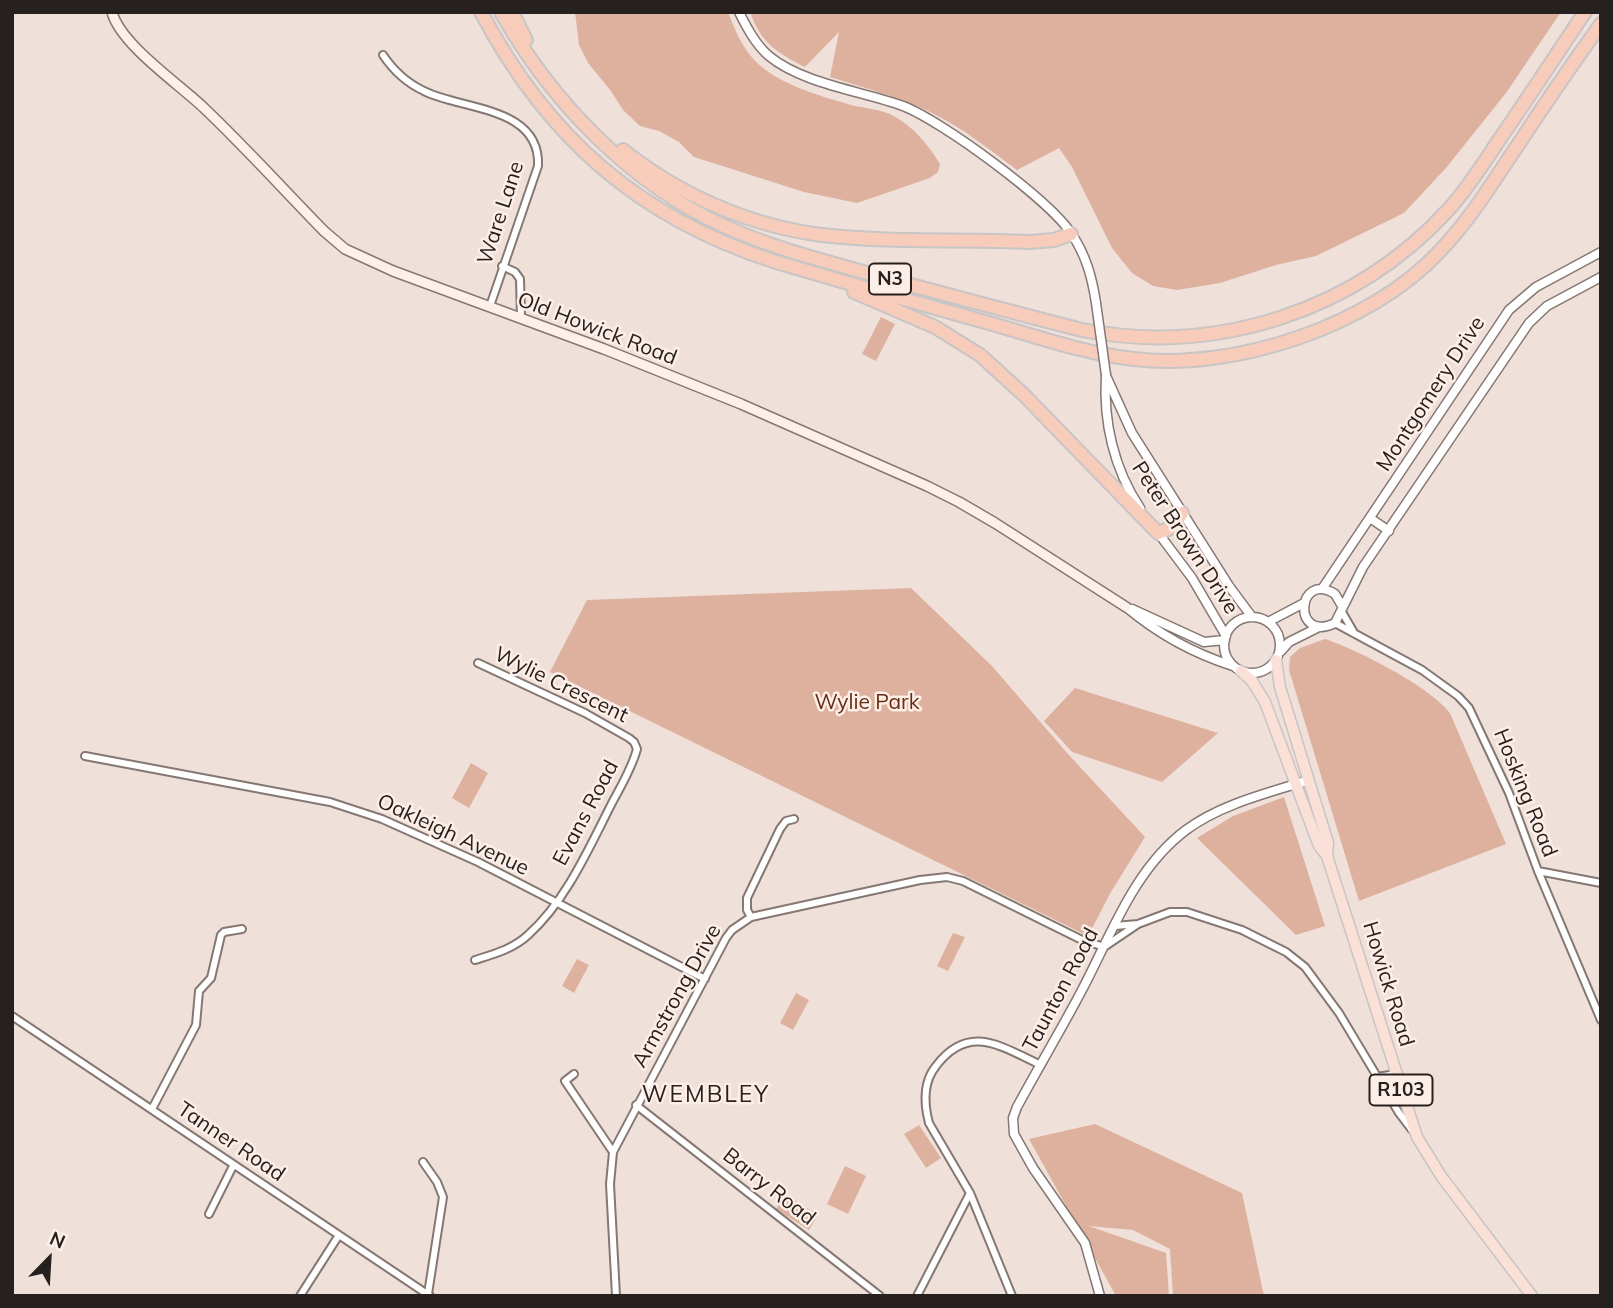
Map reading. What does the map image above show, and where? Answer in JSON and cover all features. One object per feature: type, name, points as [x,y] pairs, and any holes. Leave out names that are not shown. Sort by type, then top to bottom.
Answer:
[{"type":"highway","name":"N3","points":[[481,12],[528,90],[584,152],[634,194],[717,241],[773,261],[1081,349],[1124,358],[1168,361],[1210,359],[1285,342],[1318,331],[1372,303],[1408,280],[1437,255],[1481,202],[1601,24]]},
{"type":"highway","name":"N3","points":[[501,12],[551,87],[613,151],[658,187],[724,226],[803,255],[1116,337],[1192,337],[1268,323],[1306,310],[1370,277],[1427,232],[1467,186],[1585,12]]},
{"type":"highway","points":[[512,12],[539,60],[578,108],[607,137],[681,189],[745,216],[797,230],[857,238],[1029,242],[1054,240],[1071,234]]},
{"type":"highway","points":[[773,261],[902,311],[980,355],[1024,395],[1158,533],[1173,527],[1182,513]]},
{"type":"main road","name":"Old Howick Road","points":[[112,12],[118,27],[130,42],[205,109],[345,249],[393,271],[740,404],[927,486],[995,523],[1126,607]]},
{"type":"main road","name":"Howick Road","points":[[1278,656],[1280,687],[1328,843],[1327,856]]},
{"type":"main road","name":"Howick Road","points":[[1238,669],[1252,681],[1265,702],[1319,846],[1327,856],[1417,1137],[1441,1176],[1532,1296]]},
{"type":"street","name":"Peter Brown Drive","points":[[739,12],[757,43],[781,65],[905,107],[944,128],[1017,182],[1062,221],[1088,263],[1096,303],[1106,375],[1109,425],[1116,463],[1130,494],[1192,578],[1225,638]]},
{"type":"street","name":"Ware Lane","points":[[383,55],[391,67],[425,92],[506,116],[514,120],[528,135],[538,159],[538,166],[490,306]]},
{"type":"street","name":"Montgomery Drive","points":[[1322,589],[1509,310],[1536,288],[1601,252]]},
{"type":"street","points":[[502,266],[516,272],[520,279],[521,318]]},
{"type":"street","name":"Montgomery Drive","points":[[1342,609],[1363,567],[1482,389],[1536,314],[1601,277]]},
{"type":"street","name":"Peter Brown Drive","points":[[1106,375],[1132,433],[1229,586],[1252,617]]},
{"type":"street","points":[[1370,518],[1389,531]]},
{"type":"street","points":[[1225,638],[1236,622],[1252,617],[1268,622],[1304,603],[1312,592],[1322,589],[1335,594],[1342,609],[1335,623],[1319,627],[1289,642],[1265,670],[1257,673],[1238,669]]},
{"type":"street","points":[[1304,603],[1303,609],[1308,621],[1319,627]]},
{"type":"street","name":"Old Howick Road","points":[[1126,607],[1204,642],[1225,638]]},
{"type":"street","name":"Old Howick Road","points":[[1126,607],[1147,623],[1198,652],[1238,669]]},
{"type":"street","name":"Hosking Road","points":[[1342,609],[1354,632]]},
{"type":"street","name":"R103","points":[[1268,622],[1279,635],[1278,656]]},
{"type":"street","name":"Hosking Road","points":[[1335,623],[1422,670],[1458,696],[1469,708],[1509,793],[1538,871],[1601,1020]]},
{"type":"street","name":"R103","points":[[1225,638],[1226,655],[1238,669]]},
{"type":"street","name":"Wylie Crescent","points":[[478,663],[585,713],[628,738]]},
{"type":"street","name":"Evans Road","points":[[475,960],[517,944],[556,904],[635,757],[636,747],[628,738]]},
{"type":"street","name":"Oakleigh Avenue","points":[[85,756],[348,807],[424,836],[705,979]]},
{"type":"street","name":"Taunton Road","points":[[1100,1296],[1085,1243],[1032,1168],[1014,1134],[1013,1118],[1017,1107],[1141,879],[1154,862],[1185,831],[1221,810],[1309,780]]},
{"type":"street","points":[[751,917],[746,903],[751,888],[780,829],[786,821],[794,819]]},
{"type":"street","points":[[1538,871],[1601,883]]},
{"type":"street","name":"Armstrong Drive","points":[[616,1296],[610,1184],[613,1152],[732,930],[751,917],[920,880],[947,877],[962,881],[1080,939],[1104,947]]},
{"type":"street","points":[[1115,926],[1138,923],[1170,912],[1187,912],[1242,930],[1286,952],[1305,967],[1339,1013],[1417,1137]]},
{"type":"street","points":[[1104,947],[1138,923]]},
{"type":"street","points":[[152,1109],[196,1025],[199,991],[211,978],[221,935],[242,929]]},
{"type":"street","name":"Tanner Road","points":[[12,1016],[429,1295]]},
{"type":"street","points":[[1012,1296],[970,1193],[929,1123],[925,1101],[926,1086],[932,1071],[951,1049],[965,1042],[988,1043],[1041,1065]]},
{"type":"street","points":[[574,1074],[565,1081],[613,1152]]},
{"type":"street","points":[[1377,1077],[1396,1074]]},
{"type":"street","name":"Barry Road","points":[[636,1105],[880,1296]]},
{"type":"street","points":[[423,1162],[438,1182],[443,1197],[429,1295]]},
{"type":"street","points":[[209,1214],[233,1166]]},
{"type":"street","points":[[917,1296],[970,1193]]},
{"type":"street","points":[[300,1296],[339,1236]]},
{"type":"green space","points":[[575,12],[728,12],[737,35],[759,65],[798,88],[892,115],[913,130],[930,149],[940,164],[938,172],[930,178],[857,203],[804,192],[694,157],[679,142],[659,131],[640,126],[623,110],[588,63],[579,45]]},
{"type":"green space","points":[[750,12],[1561,12],[1506,93],[1446,168],[1404,213],[1316,256],[1276,265],[1220,283],[1177,290],[1153,286],[1132,273],[1112,248],[1072,167],[1059,148],[1017,170],[965,132],[920,107],[830,77],[839,32],[805,67],[771,46],[759,32]]},
{"type":"green space","points":[[881,317],[895,324],[876,361],[862,354]]},
{"type":"green space","name":"Wylie Park","points":[[911,588],[992,666],[1145,837],[1088,936],[550,672],[587,600]]},
{"type":"green space","points":[[1325,639],[1356,651],[1392,670],[1426,692],[1450,713],[1506,844],[1359,901],[1289,670],[1290,657],[1300,648]]},
{"type":"green space","points":[[1075,688],[1218,733],[1162,782],[1072,752],[1044,721]]},
{"type":"green space","points":[[471,763],[488,773],[469,808],[452,798]]},
{"type":"green space","points":[[1284,797],[1325,926],[1296,935],[1197,838],[1233,816]]},
{"type":"green space","points":[[953,933],[965,937],[948,971],[937,966]]},
{"type":"green space","points":[[577,959],[589,965],[574,993],[562,986]]},
{"type":"green space","points":[[796,993],[809,1000],[793,1030],[780,1023]]},
{"type":"green space","points":[[1095,1124],[1242,1193],[1264,1296],[1173,1296],[1170,1249],[1133,1230],[1089,1226],[1166,1253],[1169,1296],[1116,1296],[1029,1139]]},
{"type":"green space","points":[[919,1125],[941,1158],[926,1168],[904,1134]]},
{"type":"green space","points":[[845,1166],[866,1176],[848,1214],[827,1204]]},
{"type":"green space","points":[[785,1194],[818,1215],[809,1230],[776,1209]]},
{"type":"district","name":"WEMBLEY","points":[[706,1095]]}]
